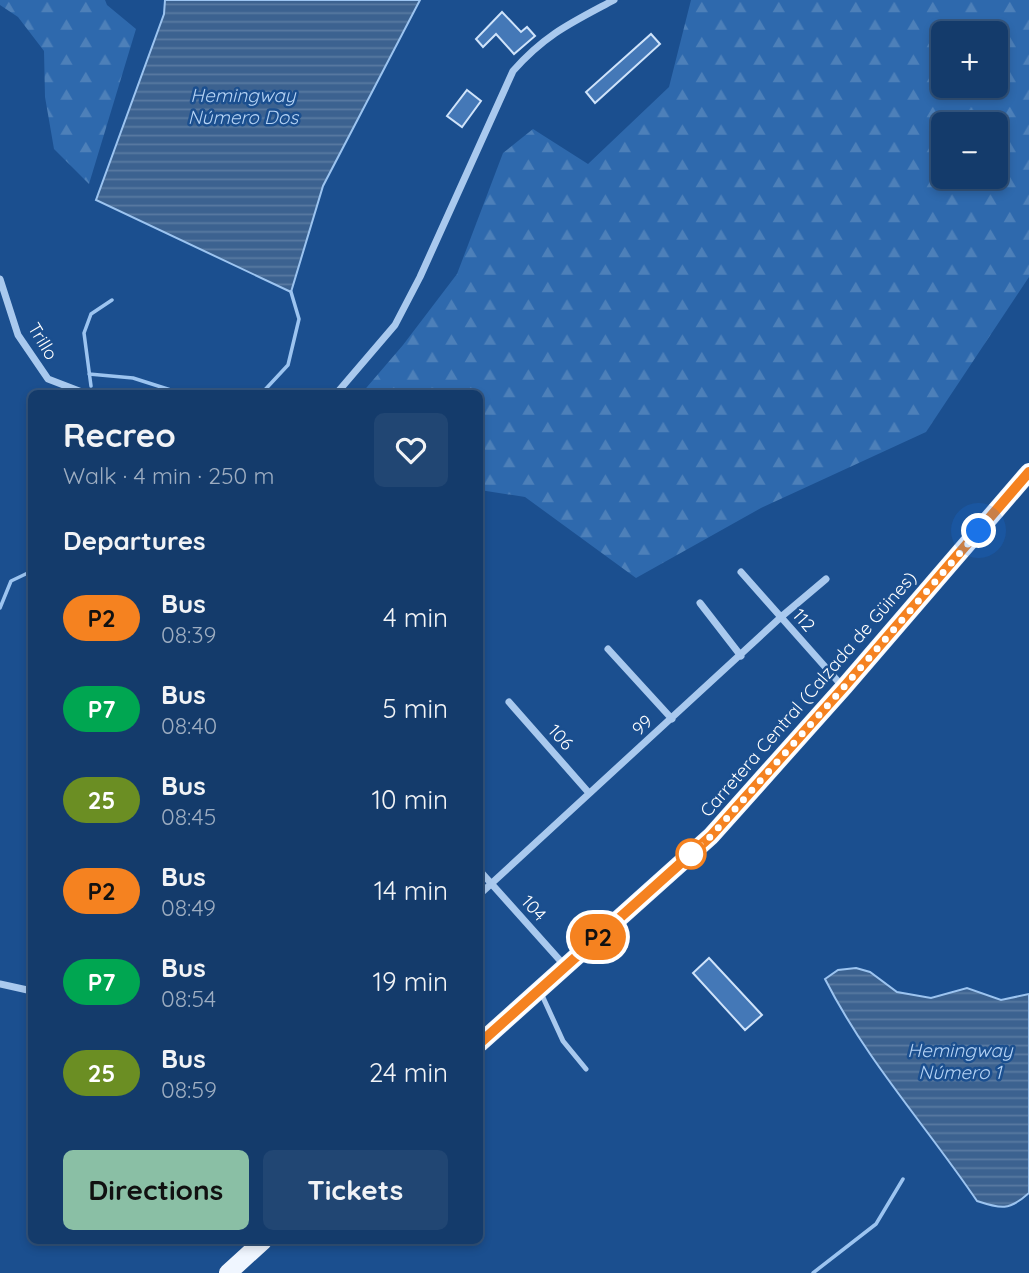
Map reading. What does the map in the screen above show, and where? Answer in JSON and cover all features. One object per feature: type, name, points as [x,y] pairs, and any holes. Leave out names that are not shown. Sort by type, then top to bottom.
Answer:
[{"type":"main road","name":"Carretera Central (Calzada de Güines)","points":[[483,1040],[711,836],[844,687],[1029,472]]},
{"type":"main road","points":[[228,1273],[260,1244]]},
{"type":"street","points":[[339,390],[395,325],[420,277],[513,71],[552,33],[614,0]]},
{"type":"street","name":"Trillo","points":[[0,279],[18,335],[48,379],[77,390]]},
{"type":"street","name":"112","points":[[741,572],[844,687]]},
{"type":"street","name":"99","points":[[483,891],[781,617],[826,579]]},
{"type":"street","points":[[700,603],[741,656]]},
{"type":"street","points":[[608,649],[672,719]]},
{"type":"street","name":"106","points":[[509,702],[589,793]]},
{"type":"street","name":"104","points":[[483,875],[565,966]]},
{"type":"street","points":[[0,984],[28,990]]},
{"type":"lane","points":[[540,990],[563,1041],[586,1069]]},
{"type":"green space","points":[[0,0],[105,0],[107,5],[136,29],[89,184],[54,149],[45,97],[44,51],[18,17],[0,5]]},
{"type":"green space","points":[[691,0],[1029,0],[1029,277],[926,432],[761,508],[636,578],[525,497],[483,490],[483,390],[364,390],[457,274],[503,153],[533,129],[588,164],[669,87]]},
{"type":"water","name":"Hemingway Número Dos","points":[[165,0],[420,0],[323,186],[291,292],[96,200],[164,14]]},
{"type":"water","name":"Hemingway Número 1","points":[[856,968],[870,972],[897,992],[931,998],[967,988],[1001,1000],[1029,994],[1029,1193],[1022,1199],[1004,1207],[977,1201],[878,1065],[841,1009],[825,979],[838,970]]},
{"type":"building","points":[[502,12],[521,32],[527,27],[535,36],[514,54],[496,34],[483,47],[476,39]]},
{"type":"building","points":[[651,34],[660,44],[595,103],[586,92]]},
{"type":"building","points":[[467,90],[481,101],[462,127],[447,116]]},
{"type":"building","points":[[709,958],[762,1015],[745,1030],[693,973]]},
{"type":"waterway","points":[[265,390],[288,365],[299,319],[291,292]]},
{"type":"waterway","points":[[91,386],[84,333],[91,314],[112,300]]},
{"type":"waterway","points":[[89,374],[133,378],[171,390]]},
{"type":"waterway","points":[[0,608],[11,581],[28,573]]},
{"type":"waterway","points":[[813,1273],[876,1224],[903,1179]]},
{"type":"bus line","name":"P2","points":[[483,1040],[711,836],[844,687],[1029,472]]},
{"type":"route","points":[[691,854],[711,836],[844,687],[979,531]]}]
